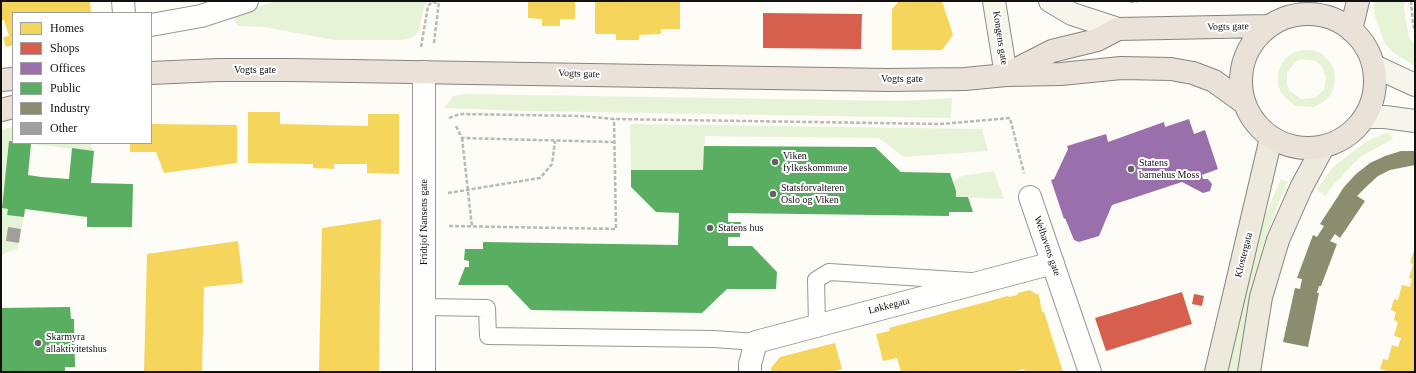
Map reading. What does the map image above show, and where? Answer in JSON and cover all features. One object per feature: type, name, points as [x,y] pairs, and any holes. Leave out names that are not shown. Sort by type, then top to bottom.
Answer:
[{"type":"highway","points":[[1276,22],[1305,14],[1325,16],[1344,24],[1360,37],[1371,55],[1376,75],[1374,96],[1366,118],[1351,134],[1331,146],[1307,150],[1288,146],[1271,138],[1253,121],[1243,102],[1240,88],[1241,75],[1246,56],[1255,39],[1300,1]]},
{"type":"highway","points":[[1351,30],[1358,1]]},
{"type":"highway","name":"Vogts gate","points":[[1006,75],[1052,51],[1097,40],[1118,29],[1276,22]]},
{"type":"highway","name":"Vogts gate","points":[[152,73],[225,70],[889,80],[965,79],[1006,75],[1061,74],[1121,68],[1170,69],[1193,73],[1214,81],[1243,102]]},
{"type":"highway","points":[[1,80],[12,79]]},
{"type":"highway","points":[[1,110],[12,107]]},
{"type":"main road","name":"Klostergata","points":[[1216,372],[1271,138]]},
{"type":"main road","points":[[1249,372],[1261,297],[1278,240],[1301,188],[1323,147]]},
{"type":"street","points":[[123,1],[124,12]]},
{"type":"street","points":[[152,26],[201,16],[247,1]]},
{"type":"street","name":"Kongens gate","points":[[994,1],[1006,75]]},
{"type":"street","points":[[1050,1],[1072,14],[1118,29]]},
{"type":"street","points":[[1374,66],[1415,84]]},
{"type":"street","name":"Fridtjof Nansens gate","points":[[424,72],[424,372]]},
{"type":"street","points":[[1366,118],[1386,117],[1415,121]]},
{"type":"street","name":"Welhavens gate","points":[[1030,197],[1090,372]]},
{"type":"street","name":"Løkkegata","points":[[756,342],[1053,263]]},
{"type":"street","points":[[750,372],[750,364],[756,342]]},
{"type":"lane","points":[[817,325],[816,280],[829,272],[910,276],[982,282]]},
{"type":"lane","points":[[424,307],[487,308],[488,336],[714,338],[756,342]]},
{"type":"path","points":[[1124,2],[1139,1]]},
{"type":"path","points":[[1411,1],[1412,24],[1415,30]]},
{"type":"path","points":[[421,47],[428,6],[432,2],[439,2],[434,43]]},
{"type":"path","points":[[460,114],[581,116],[614,119],[941,124],[1010,118],[1030,197]]},
{"type":"path","points":[[446,226],[616,229],[613,142],[614,119]]},
{"type":"path","points":[[456,126],[462,138],[472,227]]},
{"type":"path","points":[[462,138],[613,142]]},
{"type":"path","points":[[445,194],[540,178],[552,164],[555,141]]},
{"type":"green space","points":[[276,1],[428,1],[424,7],[419,31],[413,37],[403,40],[334,40],[264,27],[238,26],[236,23],[234,18],[236,14]]},
{"type":"green space","points":[[1374,1],[1405,1],[1404,8],[1409,38],[1415,44],[1415,66],[1395,54],[1385,44],[1374,13]]},
{"type":"green space","points":[[1313,50],[1322,54],[1334,69],[1334,87],[1330,96],[1314,107],[1295,106],[1281,93],[1278,84],[1278,74],[1281,65],[1286,58],[1294,52]],"holes":[[[1302,59],[1315,61],[1321,65],[1326,77],[1324,90],[1314,98],[1301,99],[1290,91],[1287,85],[1287,72],[1296,62]]]},
{"type":"green space","points":[[465,94],[903,101],[952,98],[951,118],[527,111],[444,108],[453,96]]},
{"type":"green space","points":[[630,124],[982,129],[988,151],[903,157],[879,138],[705,136],[703,170],[631,170]]},
{"type":"green space","points":[[12,127],[12,142],[9,142],[2,208],[8,209],[7,215],[24,217],[21,229],[9,228],[6,241],[19,243],[17,249],[1,255],[1,129]]},
{"type":"green space","points":[[1388,132],[1393,139],[1360,157],[1334,184],[1325,196],[1317,189],[1333,167],[1367,141]]},
{"type":"green space","points":[[31,144],[90,144],[94,151]]},
{"type":"green space","points":[[994,171],[1004,199],[956,197],[953,181],[962,176]]},
{"type":"green space","points":[[1281,179],[1288,182],[1279,201],[1263,247],[1247,314],[1238,372],[1225,372],[1258,238],[1264,218]]},
{"type":"building: Homes","points":[[1,1],[90,1],[91,12],[12,12],[12,45],[6,47],[3,37],[9,36],[4,20],[1,21]]},
{"type":"building: Homes","points":[[528,1],[575,1],[575,19],[560,19],[560,26],[542,26],[542,19],[528,18]]},
{"type":"building: Homes","points":[[595,1],[680,1],[680,29],[661,29],[661,34],[639,35],[639,40],[616,40],[616,34],[595,34]]},
{"type":"building: Homes","points":[[899,1],[942,1],[953,35],[942,50],[892,50],[892,9]]},
{"type":"building: Homes","points":[[248,112],[280,112],[280,124],[368,126],[368,114],[399,114],[399,174],[367,173],[367,164],[334,164],[334,169],[313,168],[313,164],[248,163]]},
{"type":"building: Homes","points":[[152,124],[237,125],[237,163],[164,173],[156,152],[130,152],[130,144],[152,144]]},
{"type":"building: Homes","points":[[381,219],[379,372],[319,372],[322,228]]},
{"type":"building: Homes","points":[[238,241],[243,283],[204,287],[202,372],[144,372],[147,254]]},
{"type":"building: Homes","points":[[1415,247],[1415,372],[1390,372],[1380,369],[1383,359],[1388,360],[1392,345],[1398,347],[1401,338],[1394,336],[1398,322],[1394,320],[1396,312],[1391,310],[1394,299],[1398,300],[1402,285],[1410,287],[1412,279],[1409,278],[1413,264],[1410,263]]},
{"type":"building: Homes","points":[[1029,290],[1039,295],[1042,312],[1044,312],[1063,372],[1025,372],[1024,369],[1012,372],[901,372],[897,358],[883,361],[876,334],[890,331],[889,328],[1008,296],[1017,295],[1018,293]]},
{"type":"building: Homes","points":[[835,343],[842,369],[832,372],[771,372],[771,368],[780,357]]},
{"type":"building: Shops","points":[[763,13],[862,14],[861,49],[763,48]]},
{"type":"building: Shops","points":[[1182,292],[1192,324],[1106,351],[1095,318]]},
{"type":"building: Shops","points":[[1194,294],[1204,296],[1202,306],[1192,304]]},
{"type":"building: Offices","points":[[1189,119],[1194,134],[1205,130],[1218,169],[1202,175],[1203,179],[1208,179],[1212,184],[1210,191],[1203,193],[1182,182],[1112,205],[1099,236],[1079,242],[1074,240],[1065,218],[1064,219],[1051,180],[1054,179],[1068,149],[1067,146],[1106,134],[1108,142],[1164,122],[1165,127]]},
{"type":"building: Public","points":[[9,141],[12,141],[12,144],[31,144],[28,175],[69,179],[72,148],[94,151],[91,183],[133,184],[132,227],[87,227],[87,217],[25,209],[24,217],[7,215],[8,209],[2,208]]},
{"type":"building: Public","name":"Statens hus","points":[[704,146],[875,147],[901,172],[950,173],[956,191],[956,197],[968,197],[973,212],[949,212],[949,216],[728,213],[728,222],[741,222],[740,237],[728,237],[728,246],[752,246],[777,272],[776,289],[727,289],[702,313],[531,310],[507,285],[458,285],[465,267],[469,267],[469,261],[464,260],[465,249],[483,249],[483,242],[678,245],[679,213],[656,212],[631,187],[631,170],[703,170]]},
{"type":"building: Public","name":"Skarmyra allaktivitetshus","points":[[70,307],[71,319],[74,319],[75,367],[65,367],[65,372],[1,372],[1,308]]},
{"type":"building: Industry","points":[[1401,151],[1415,151],[1415,165],[1390,170],[1378,176],[1357,196],[1365,201],[1340,238],[1335,234],[1330,241],[1337,244],[1317,293],[1319,293],[1308,347],[1283,342],[1295,288],[1300,289],[1302,279],[1297,278],[1313,235],[1317,237],[1324,226],[1320,224],[1344,187],[1356,174],[1370,163]]},
{"type":"building: Other","points":[[8,227],[21,229],[19,243],[6,241]]},
{"type":"place","name":"Viken fylkeskommune","points":[[775,162]]},
{"type":"place","name":"Statens barnehus Moss","points":[[1131,169]]},
{"type":"place","name":"Statsforvalteren Oslo og Viken","points":[[773,194]]},
{"type":"place","name":"Statens hus","points":[[710,228]]},
{"type":"place","name":"Skarmyra allaktivitetshus","points":[[38,343]]}]
